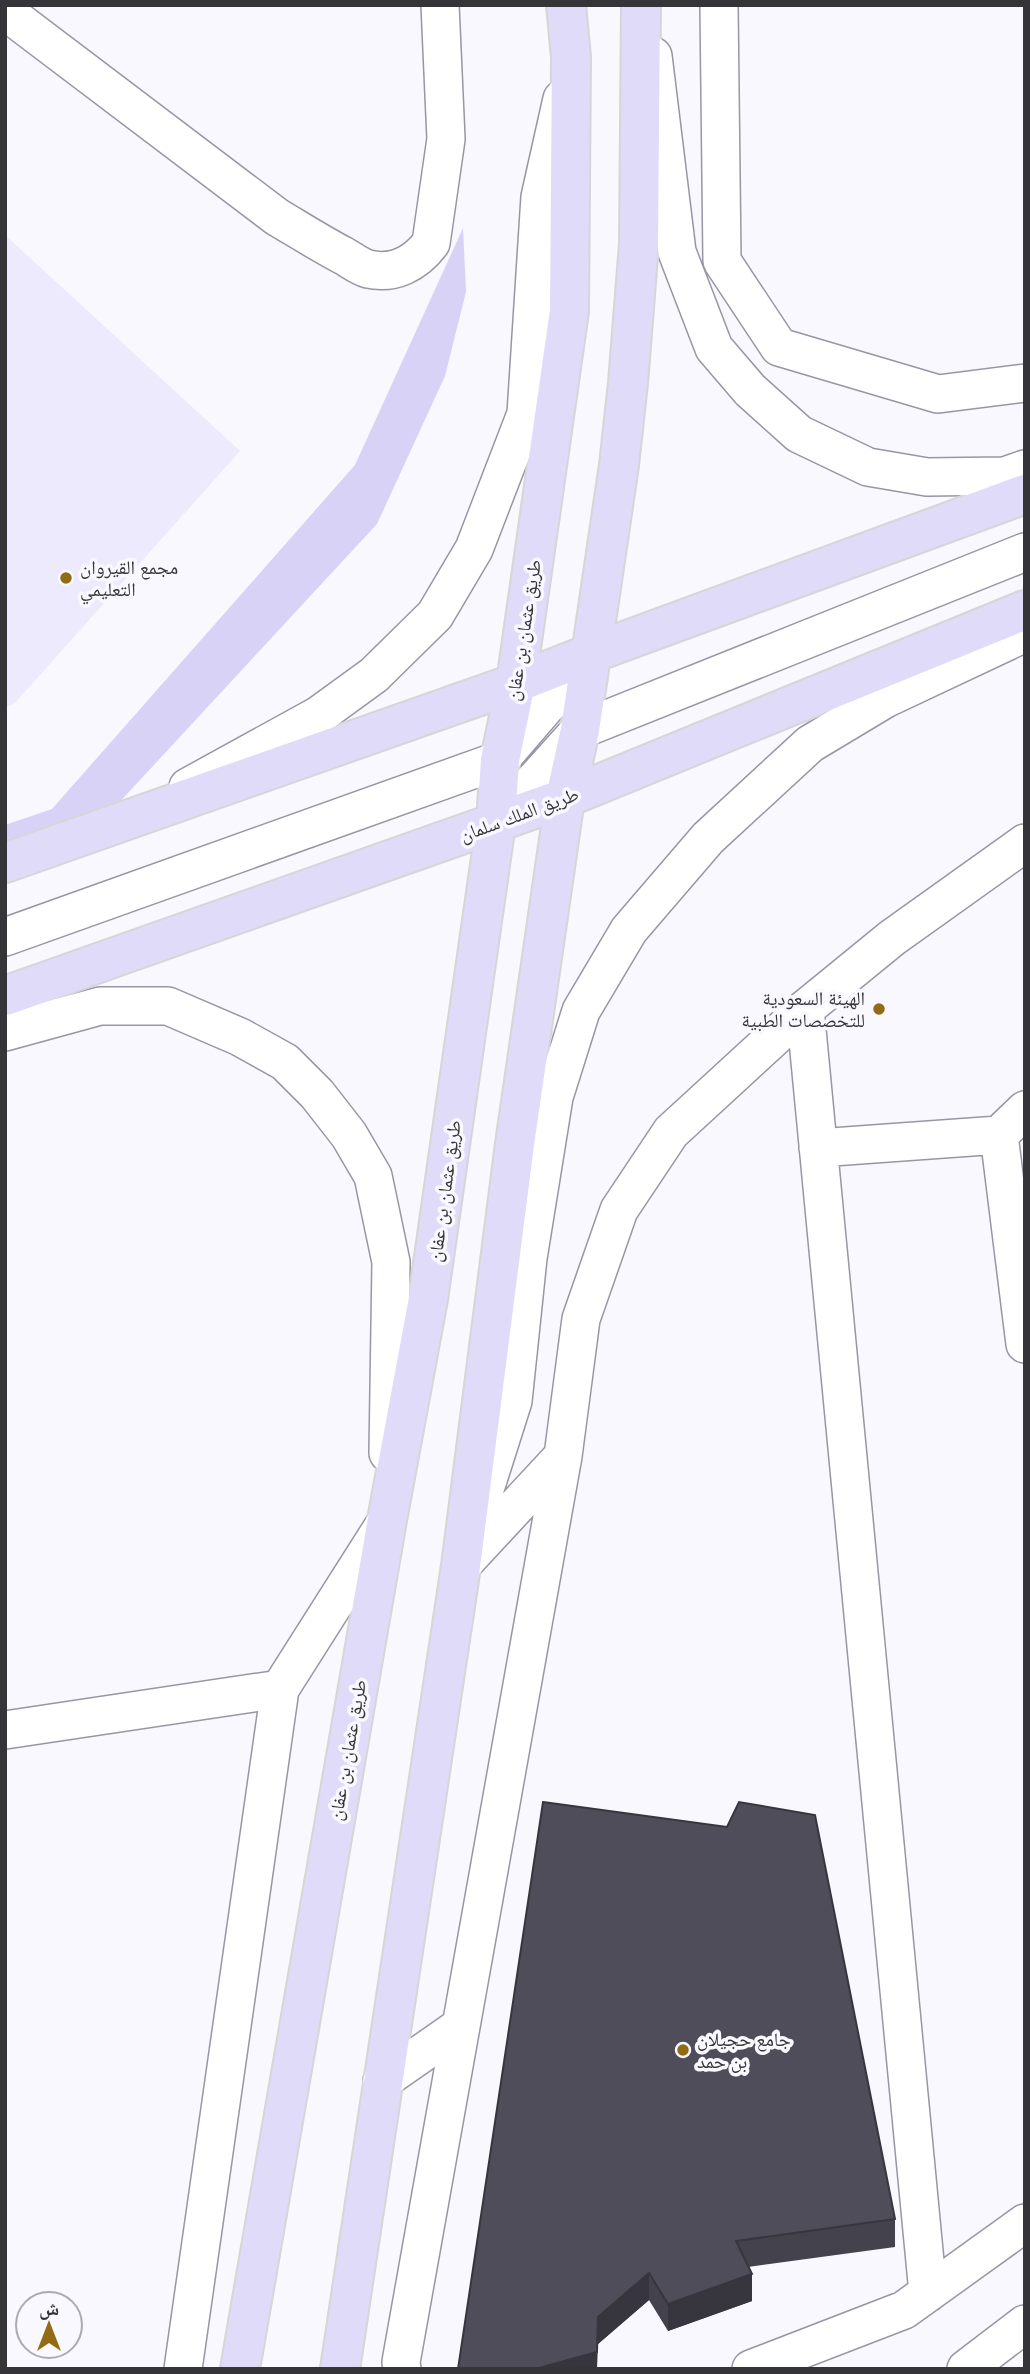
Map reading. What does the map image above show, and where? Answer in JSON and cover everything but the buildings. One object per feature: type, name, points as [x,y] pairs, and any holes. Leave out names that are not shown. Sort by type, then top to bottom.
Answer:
[{"type":"main road","name":"طريق عثمان بن عفان","points":[[240,2369],[387,1520],[428,1299],[496,823],[500,760],[516,683],[569,311],[571,57],[566,5]]},
{"type":"main road","points":[[340,2369],[461,1566],[515,1144],[565,798],[580,730],[592,653],[628,383],[639,244],[641,5]]},
{"type":"main road","points":[[5,863],[516,683],[1025,494]]},
{"type":"main road","name":"طريق الملك سلمان","points":[[5,996],[565,798],[1025,610]]},
{"type":"street","points":[[5,11],[277,216],[314,240],[368,269],[387,270],[408,265],[421,257],[431,243],[446,139],[440,5]]},
{"type":"street","points":[[647,5],[677,252],[713,348],[750,390],[799,434],[868,467],[928,477],[1004,476],[1025,469]]},
{"type":"street","points":[[719,5],[722,261],[779,347],[938,394],[1025,383]]},
{"type":"street","points":[[128,820],[319,715],[374,676],[435,615],[474,549],[526,414],[540,197],[571,57]]},
{"type":"street","points":[[496,823],[580,730],[1025,552]]},
{"type":"street","points":[[461,1566],[513,1401],[528,1258],[554,1097],[582,1011],[629,930],[708,838],[810,744],[885,699],[1025,633]]},
{"type":"street","points":[[5,937],[500,760],[592,653]]},
{"type":"street","points":[[402,2369],[401,2362],[563,1456],[581,1319],[619,1210],[671,1132],[805,1009],[892,937],[1025,843]]},
{"type":"street","points":[[5,1032],[100,1006],[168,1006],[240,1037],[285,1062],[317,1094],[349,1135],[373,1176],[391,1262],[387,1520],[280,1689],[183,2369]]},
{"type":"street","points":[[805,1009],[928,2293]]},
{"type":"street","points":[[818,1148],[999,1135],[1025,1110]]},
{"type":"street","points":[[999,1135],[1025,1344]]},
{"type":"street","points":[[461,1566],[563,1456]]},
{"type":"street","points":[[5,1730],[280,1689]]},
{"type":"street","points":[[382,2081],[461,2026]]},
{"type":"street","points":[[751,2369],[904,2310],[1025,2223]]},
{"type":"street","points":[[966,2369],[1025,2324]]},
{"type":"shaded area","points":[[463,228],[466,292],[445,376],[377,524],[115,807],[5,844],[5,825],[52,809],[355,465]]},
{"type":"shaded area","name":"مجمع القيروان التعليمي","points":[[5,235],[240,451],[14,704],[5,707]]},
{"type":"place","name":"مجمع القيروان التعليمي","points":[[66,578]]},
{"type":"place","name":"الهيئة السعودية للتخصصات الطبية","points":[[879,1009]]},
{"type":"place","name":"جامع حجيلان بن حمد","points":[[683,2050]]}]
